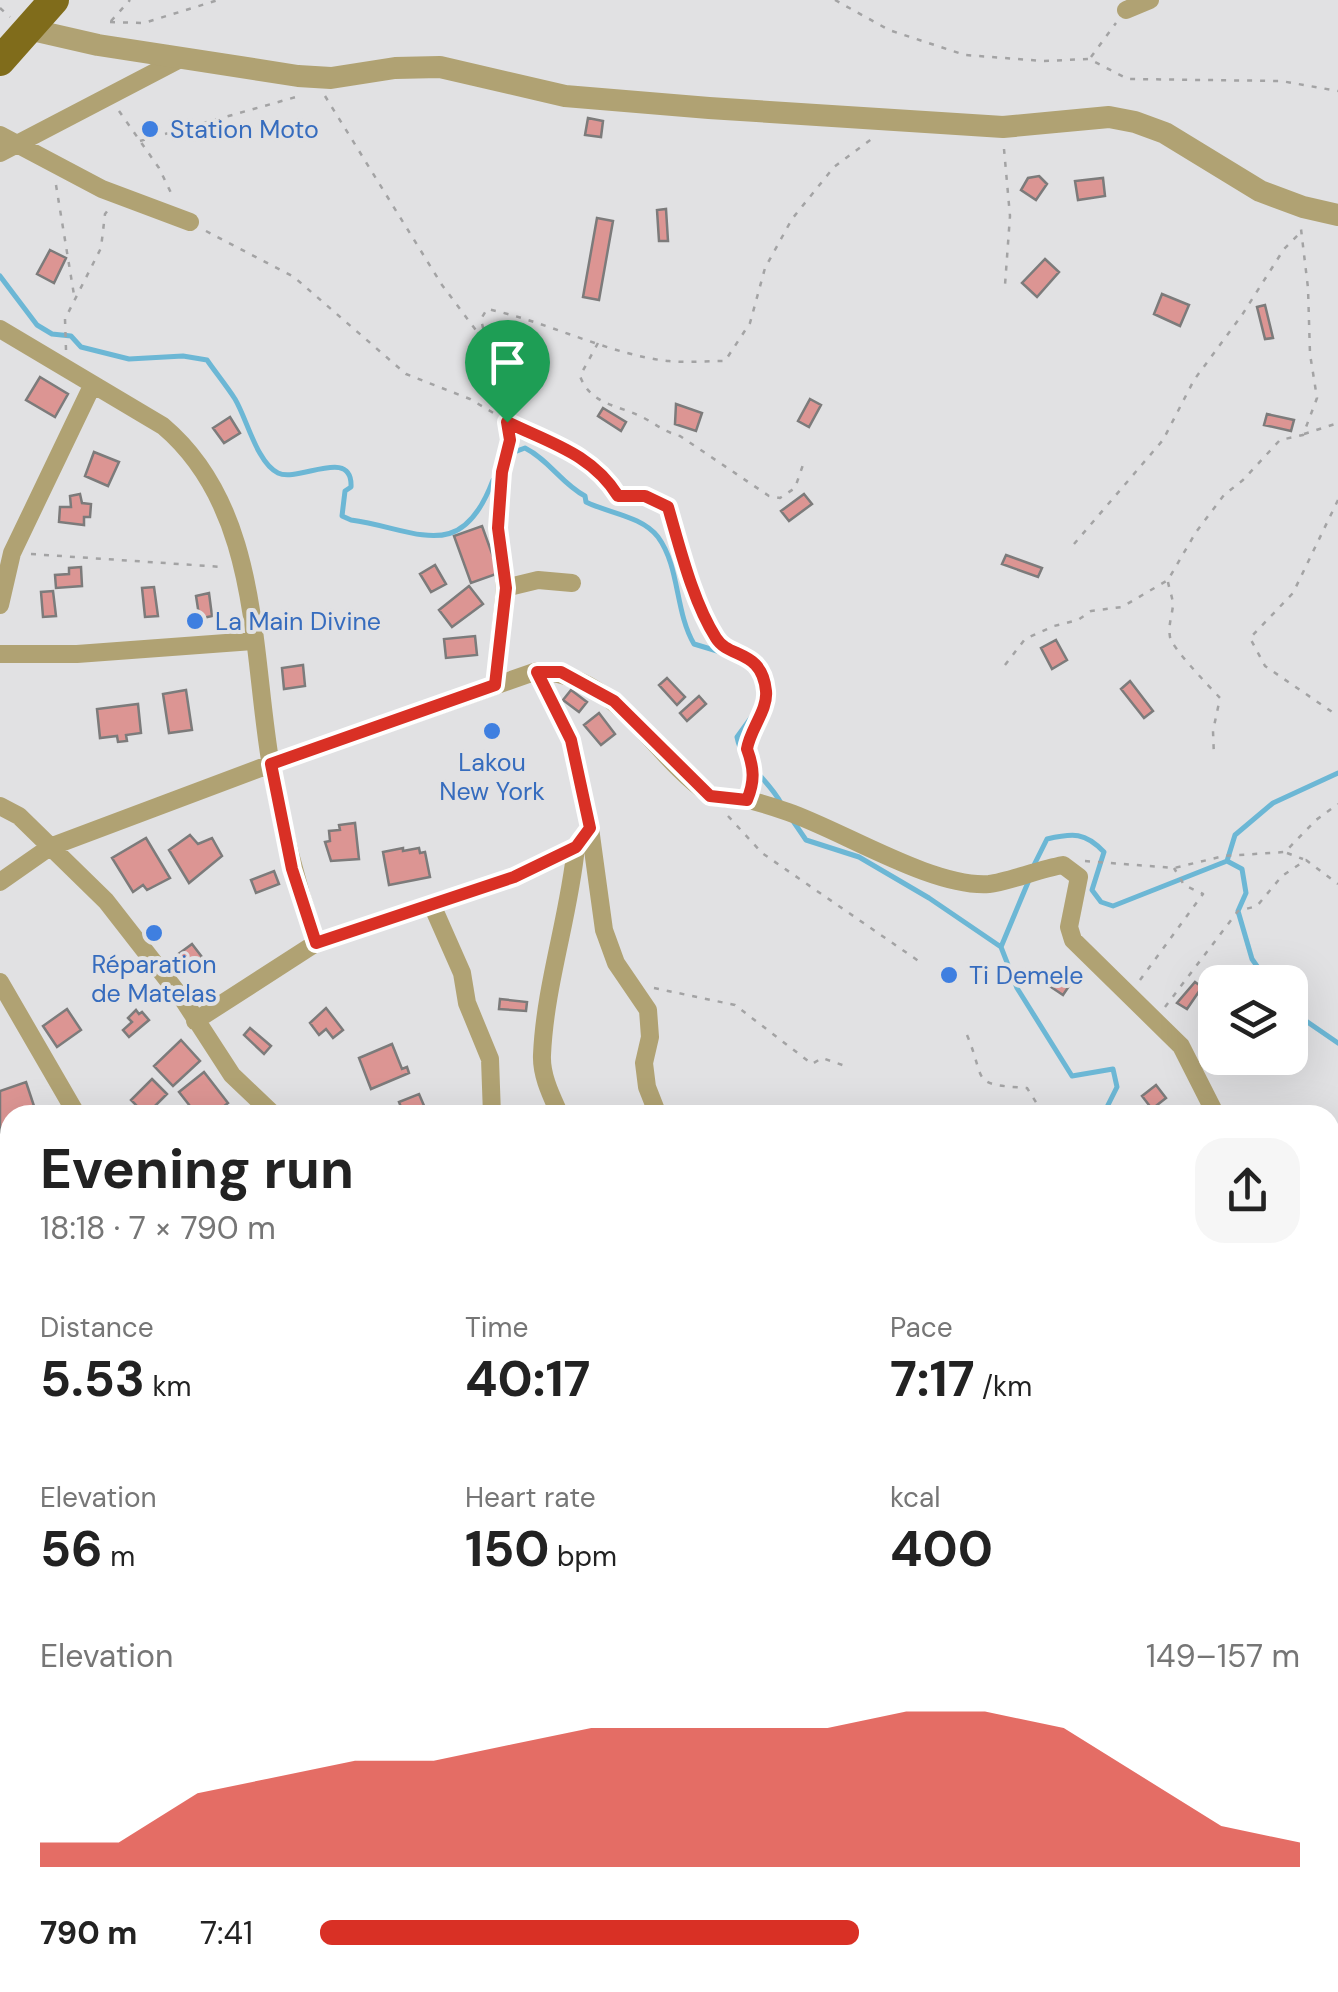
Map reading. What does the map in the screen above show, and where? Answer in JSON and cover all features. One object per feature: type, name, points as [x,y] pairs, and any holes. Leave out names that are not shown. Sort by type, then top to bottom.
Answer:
[{"type":"main road","points":[[0,61],[54,0]]},
{"type":"street","points":[[1126,10],[1150,0]]},
{"type":"street","points":[[28,29],[98,45],[317,82],[440,66],[565,96],[1003,127],[1080,118],[1136,122],[1166,133],[1260,191],[1304,208],[1338,215]]},
{"type":"street","points":[[6,144],[182,58]]},
{"type":"street","points":[[6,144],[118,195],[190,222]]},
{"type":"street","points":[[0,329],[163,426],[179,440],[211,484],[244,568],[271,764],[292,869],[316,943]]},
{"type":"street","points":[[0,604],[12,553],[92,386]]},
{"type":"street","points":[[495,685],[506,588],[498,528],[502,472]]},
{"type":"street","points":[[506,588],[538,580],[572,584]]},
{"type":"street","points":[[0,654],[77,654],[254,641]]},
{"type":"street","points":[[537,672],[571,740],[590,828],[604,930],[616,963],[648,1010],[650,1037],[644,1063],[654,1105]]},
{"type":"street","points":[[0,882],[50,847],[271,764],[495,685],[537,672],[561,672],[614,701],[710,796],[747,800],[836,830],[928,873],[967,882],[990,884],[1062,865],[1079,876],[1069,927],[1073,940],[1181,1046],[1211,1105]]},
{"type":"street","points":[[0,806],[19,816],[106,900],[184,1000],[232,1075],[264,1105]]},
{"type":"street","points":[[195,1020],[316,943],[514,877],[576,847],[590,828]]},
{"type":"street","points":[[556,1105],[542,1057],[554,971],[572,891],[576,847]]},
{"type":"street","points":[[432,905],[462,973],[467,1003],[490,1059],[492,1105]]},
{"type":"street","points":[[0,982],[70,1105]]},
{"type":"path","points":[[130,0],[110,22],[144,23],[218,0]]},
{"type":"path","points":[[834,0],[889,30],[965,55],[1043,61],[1089,59],[1128,78],[1281,81],[1338,90]]},
{"type":"path","points":[[1089,59],[1126,10]]},
{"type":"path","points":[[140,141],[308,93],[317,82],[442,285],[486,344]]},
{"type":"path","points":[[109,95],[190,222],[294,277],[406,374],[470,399],[507,422],[584,458],[606,476],[618,496],[645,496],[668,507],[704,618],[719,644],[751,658],[764,679],[767,696],[747,749],[754,768],[747,800]]},
{"type":"path","points":[[502,472],[510,440],[481,319],[487,309],[667,361],[725,361],[750,323],[765,268],[792,219],[834,167],[899,119]]},
{"type":"path","points":[[1003,127],[1010,216],[1005,284]]},
{"type":"path","points":[[53,164],[75,299]]},
{"type":"path","points":[[59,365],[67,346],[65,319],[101,248],[106,214],[118,195]]},
{"type":"path","points":[[1303,435],[1317,398],[1301,232],[1304,208]]},
{"type":"path","points":[[1074,544],[1163,440],[1194,380],[1284,249],[1301,232]]},
{"type":"path","points":[[599,342],[580,376],[584,388],[608,406],[642,416],[664,432],[680,436],[769,496],[780,498],[795,488],[805,458]]},
{"type":"path","points":[[1004,665],[1025,640],[1091,612],[1122,607],[1168,580],[1196,532],[1224,495],[1280,440],[1338,423]]},
{"type":"path","points":[[1338,500],[1293,593],[1250,638],[1264,666],[1338,716]]},
{"type":"path","points":[[12,553],[244,568]]},
{"type":"path","points":[[1168,580],[1173,605],[1169,616],[1170,640],[1178,654],[1196,668],[1220,698],[1213,731],[1214,757]]},
{"type":"path","points":[[710,796],[762,853],[920,962]]},
{"type":"path","points":[[1286,852],[1316,820],[1338,804]]},
{"type":"path","points":[[1062,865],[1101,861],[1174,868],[1224,856],[1286,852],[1306,860],[1338,884]]},
{"type":"path","points":[[1158,1021],[1183,979],[1238,911],[1257,906],[1282,876],[1306,860]]},
{"type":"path","points":[[1130,992],[1203,894],[1184,885],[1174,868]]},
{"type":"path","points":[[633,983],[735,1005],[812,1064],[822,1058],[848,1067]]},
{"type":"path","points":[[967,1035],[980,1078],[988,1085],[1027,1088],[1038,1105]]},
{"type":"building","points":[[588,118],[603,121],[601,137],[585,135]]},
{"type":"building","points":[[1039,176],[1047,184],[1036,200],[1021,190],[1028,178]]},
{"type":"building","points":[[1103,178],[1105,196],[1078,200],[1075,181]]},
{"type":"building","points":[[666,209],[668,241],[659,241],[657,210]]},
{"type":"building","points":[[597,218],[613,221],[599,300],[583,297]]},
{"type":"building","points":[[50,250],[66,258],[54,283],[37,274]]},
{"type":"building","points":[[1045,259],[1059,272],[1037,297],[1022,283]]},
{"type":"building","points":[[1162,294],[1189,305],[1180,326],[1154,314]]},
{"type":"building","points":[[1265,305],[1273,338],[1265,339],[1257,307]]},
{"type":"building","points":[[40,377],[68,394],[55,417],[26,400]]},
{"type":"building","points":[[810,399],[821,405],[809,427],[798,421]]},
{"type":"building","points":[[676,404],[702,413],[696,431],[675,424]]},
{"type":"building","points":[[603,408],[626,422],[621,431],[598,416]]},
{"type":"building","points":[[1267,414],[1294,420],[1291,431],[1264,425]]},
{"type":"building","points":[[230,417],[240,433],[224,443],[213,428]]},
{"type":"building","points":[[94,452],[119,462],[108,486],[85,476]]},
{"type":"building","points":[[80,494],[82,503],[91,504],[90,517],[84,517],[84,525],[59,522],[60,507],[71,507],[70,496]]},
{"type":"building","points":[[804,494],[812,504],[789,521],[781,511]]},
{"type":"building","points":[[482,526],[499,573],[471,583],[454,536]]},
{"type":"building","points":[[1006,555],[1042,568],[1038,577],[1002,564]]},
{"type":"building","points":[[435,565],[446,584],[431,592],[420,574]]},
{"type":"building","points":[[81,567],[82,586],[56,588],[55,575],[69,574],[69,568]]},
{"type":"building","points":[[469,586],[483,604],[452,627],[439,610]]},
{"type":"building","points":[[154,587],[158,616],[145,617],[142,588]]},
{"type":"building","points":[[53,591],[56,616],[43,617],[41,592]]},
{"type":"building","points":[[209,593],[212,616],[203,618],[204,624],[189,626],[187,616],[199,615],[196,596]]},
{"type":"building","points":[[475,636],[477,655],[446,658],[444,639]]},
{"type":"building","points":[[1056,640],[1067,660],[1052,669],[1041,648]]},
{"type":"building","points":[[303,665],[305,686],[284,689],[282,668]]},
{"type":"building","points":[[667,678],[685,697],[677,705],[659,685]]},
{"type":"building","points":[[1130,681],[1153,711],[1144,718],[1121,689]]},
{"type":"building","points":[[186,690],[192,730],[169,733],[163,694]]},
{"type":"building","points":[[571,690],[587,702],[579,712],[563,700]]},
{"type":"building","points":[[699,696],[706,704],[687,721],[680,713]]},
{"type":"building","points":[[138,704],[141,733],[126,735],[127,741],[118,742],[117,736],[100,738],[97,709]]},
{"type":"building","points":[[599,713],[615,734],[601,745],[584,725]]},
{"type":"building","points":[[355,823],[359,859],[331,861],[325,842],[330,841],[329,831]]},
{"type":"building","points":[[190,835],[198,844],[212,838],[222,856],[189,883],[169,850]]},
{"type":"building","points":[[146,838],[170,878],[147,890],[143,885],[133,892],[112,858]]},
{"type":"building","points":[[403,848],[425,852],[430,877],[389,885],[383,852]]},
{"type":"building","points":[[274,871],[279,884],[256,893],[251,880]]},
{"type":"building","points":[[192,944],[202,957],[187,968],[177,955]]},
{"type":"building","points":[[1059,970],[1067,976],[1070,971],[1077,974],[1063,995],[1048,985]]},
{"type":"building","points":[[1195,982],[1198,984],[1198,993],[1187,1009],[1177,1003]]},
{"type":"building","points":[[500,999],[527,1002],[526,1011],[499,1009]]},
{"type":"building","points":[[326,1008],[343,1030],[333,1038],[326,1029],[319,1035],[310,1023]]},
{"type":"building","points":[[67,1009],[81,1030],[57,1047],[43,1026]]},
{"type":"building","points":[[136,1010],[149,1020],[129,1037],[123,1030],[132,1022],[128,1018]]},
{"type":"building","points":[[250,1028],[271,1046],[264,1054],[244,1035]]},
{"type":"building","points":[[181,1040],[200,1061],[173,1086],[154,1066]]},
{"type":"building","points":[[392,1044],[402,1069],[407,1067],[409,1073],[371,1089],[359,1058]]},
{"type":"building","points":[[204,1072],[228,1103],[189,1105],[179,1092]]},
{"type":"building","points":[[152,1079],[167,1094],[156,1105],[136,1105],[131,1100]]},
{"type":"building","points":[[26,1082],[34,1105],[0,1105],[0,1091]]},
{"type":"building","points":[[1156,1085],[1166,1098],[1157,1105],[1149,1105],[1142,1096]]},
{"type":"building","points":[[419,1094],[424,1105],[400,1105],[399,1102]]},
{"type":"waterway","points":[[0,276],[37,325],[52,334],[71,336],[81,347],[129,359],[183,356],[207,360],[235,399],[258,450],[271,468],[287,475],[334,467],[349,475],[351,487],[345,491],[342,516],[351,520],[416,534],[451,533],[467,524],[493,480]]},
{"type":"waterway","points":[[500,465],[506,455],[525,448],[585,496],[586,502],[634,520],[658,537],[670,562],[683,618],[694,644],[747,660],[757,671],[763,692],[761,704],[737,737],[744,756],[782,805]]},
{"type":"waterway","points":[[1227,861],[1235,835],[1273,803],[1338,773]]},
{"type":"waterway","points":[[791,818],[806,840],[859,857],[1001,947],[1029,880]]},
{"type":"waterway","points":[[1034,865],[1047,839],[1071,835],[1091,841],[1104,852],[1092,890],[1101,902],[1113,906],[1227,861],[1242,869],[1246,893],[1238,911],[1256,965]]},
{"type":"waterway","points":[[1001,947],[1017,988],[1072,1076],[1113,1069],[1117,1087],[1108,1105]]},
{"type":"waterway","points":[[1308,1022],[1338,1043]]},
{"type":"place","name":"Station Moto","points":[[150,129]]},
{"type":"place","name":"La Main Divine","points":[[195,621]]},
{"type":"place","name":"Lakou New York","points":[[492,731]]},
{"type":"place","name":"Réparation de Matelas","points":[[154,933]]},
{"type":"place","name":"Ti Demele","points":[[949,975]]},
{"type":"route","points":[[507,422],[584,458],[606,476],[618,496],[645,496],[668,507],[704,618],[719,644],[751,658],[764,679],[767,696],[748,738],[747,749],[754,768],[752,788],[747,800],[710,796],[614,701],[561,672],[537,672],[571,740],[590,828],[576,847],[514,877],[316,943],[292,869],[271,764],[495,685],[506,588],[498,528],[502,472],[510,440],[507,422]]}]
